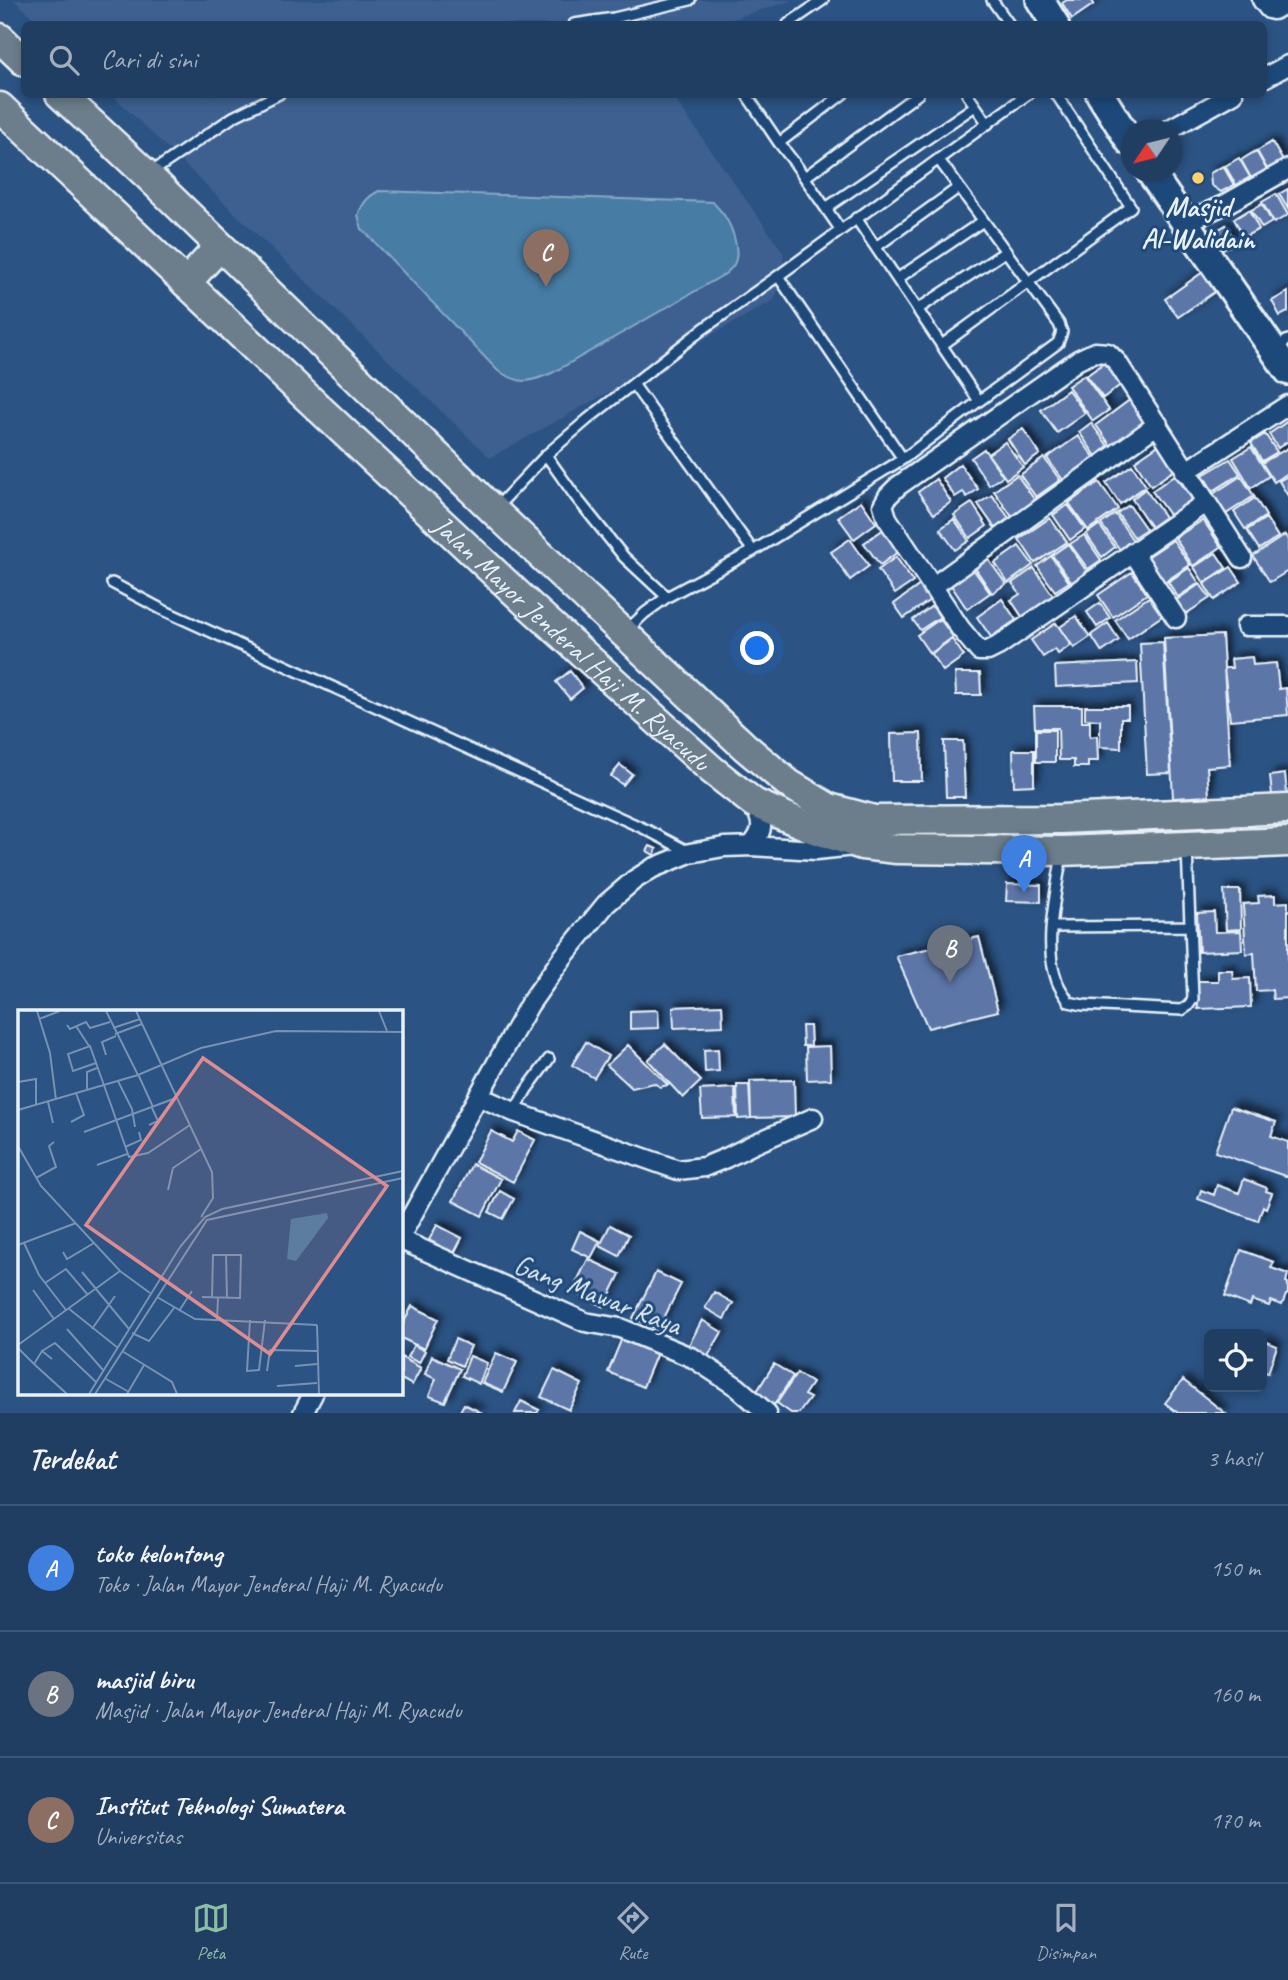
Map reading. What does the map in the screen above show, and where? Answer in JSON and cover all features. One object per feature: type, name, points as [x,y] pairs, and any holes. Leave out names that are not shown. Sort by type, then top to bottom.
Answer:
[{"type":"main road","points":[[0,38],[21,58]]},
{"type":"main road","name":"Jalan Mayor Jenderal Haji M. Ryacudu","points":[[64,98],[494,511],[745,747],[789,783],[829,808],[874,820],[1061,819],[1288,809]]},
{"type":"main road","name":"Jalan Mayor Jenderal Haji M. Ryacudu","points":[[0,107],[529,605],[712,770],[754,803],[814,829],[863,845],[897,849],[1062,852],[1288,842]]},
{"type":"main road","points":[[186,283],[220,246]]},
{"type":"main road","points":[[1061,819],[1062,852]]},
{"type":"street","points":[[1040,0],[1053,21]]},
{"type":"street","points":[[1262,0],[1271,10],[1288,3]]},
{"type":"street","points":[[1267,76],[1288,65]]},
{"type":"street","points":[[1102,98],[1120,126]]},
{"type":"street","points":[[1183,122],[1226,98]]},
{"type":"street","points":[[1184,223],[1226,204],[1288,169]]},
{"type":"street","points":[[1157,182],[1184,223],[1281,345],[1288,371]]},
{"type":"street","points":[[1205,503],[988,651],[979,650],[960,628],[887,517],[883,505],[898,486],[1078,360],[1095,352],[1108,353],[1117,362],[1158,424],[1185,472],[1242,558]]},
{"type":"street","points":[[1185,472],[1288,405]]},
{"type":"street","points":[[932,587],[1158,424]]},
{"type":"street","points":[[1133,552],[1176,618]]},
{"type":"street","points":[[1246,626],[1288,626]]},
{"type":"street","points":[[751,846],[759,837],[762,827],[754,803]]},
{"type":"street","points":[[402,1236],[528,1005],[562,957],[606,904],[634,880],[653,868],[690,853],[751,846],[816,850],[863,845]]},
{"type":"street","points":[[478,1096],[514,1112],[678,1170],[704,1167],[813,1118]]},
{"type":"street","name":"Gang Mawar Raya","points":[[402,1238],[586,1322],[620,1328],[693,1358],[737,1387],[767,1413]]},
{"type":"lane","points":[[594,21],[690,0]]},
{"type":"lane","points":[[792,21],[823,0]]},
{"type":"lane","points":[[992,0],[1007,21]]},
{"type":"lane","points":[[147,176],[233,117],[271,98]]},
{"type":"lane","points":[[749,98],[840,229]]},
{"type":"lane","points":[[779,143],[839,98]]},
{"type":"lane","points":[[805,177],[913,98]]},
{"type":"lane","points":[[970,98],[988,124]]},
{"type":"lane","points":[[494,511],[546,455],[703,329],[1023,98]]},
{"type":"lane","points":[[942,345],[1132,205],[1059,98]]},
{"type":"lane","points":[[826,208],[975,106]]},
{"type":"lane","points":[[624,632],[667,597],[753,551],[903,459],[1058,343],[1062,332],[1059,324],[939,160]]},
{"type":"lane","points":[[876,247],[958,188]]},
{"type":"lane","points":[[856,218],[979,401]]},
{"type":"lane","points":[[898,279],[982,220]]},
{"type":"lane","points":[[918,309],[1005,252]]},
{"type":"lane","points":[[778,275],[903,459]]},
{"type":"lane","points":[[634,384],[753,551]]},
{"type":"lane","points":[[546,455],[624,557],[667,597]]},
{"type":"lane","points":[[112,583],[163,610],[635,824],[690,853]]},
{"type":"lane","points":[[1062,852],[1052,927],[1051,959],[1056,980],[1069,1002],[1182,1010],[1193,999],[1187,847]]},
{"type":"lane","points":[[1052,927],[1190,926]]},
{"type":"lane","points":[[514,1112],[527,1089],[550,1059]]},
{"type":"shaded area","points":[[14,0],[793,0],[726,21],[37,21]]},
{"type":"shaded area","points":[[115,98],[674,98],[783,252],[784,275],[774,300],[490,458]]},
{"type":"shaded area","points":[[379,191],[713,202],[724,215],[733,233],[736,261],[725,274],[552,373],[525,381],[513,379],[498,371],[362,229],[358,215],[368,198]]},
{"type":"building","points":[[1067,0],[1091,0],[1094,4],[1072,19],[1062,3]]},
{"type":"building","points":[[1272,142],[1283,161],[1267,169],[1257,151]]},
{"type":"building","points":[[1256,151],[1267,170],[1251,178],[1241,160]]},
{"type":"building","points":[[1239,158],[1250,177],[1236,185],[1225,166]]},
{"type":"building","points":[[1223,166],[1234,185],[1221,192],[1211,185],[1210,173]]},
{"type":"building","points":[[1288,189],[1288,209],[1279,194]]},
{"type":"building","points":[[1276,194],[1288,215],[1274,223],[1262,202]]},
{"type":"building","points":[[1262,204],[1272,222],[1262,228],[1251,210]]},
{"type":"building","points":[[1249,210],[1259,229],[1244,237],[1234,219]]},
{"type":"building","points":[[1226,225],[1236,243],[1224,249],[1214,232]]},
{"type":"building","points":[[1203,272],[1216,291],[1178,317],[1165,299]]},
{"type":"building","points":[[1288,292],[1288,312],[1280,316],[1272,301]]},
{"type":"building","points":[[1107,361],[1123,383],[1103,398],[1086,376]]},
{"type":"building","points":[[1084,375],[1109,410],[1093,421],[1068,386]]},
{"type":"building","points":[[1068,390],[1085,413],[1057,433],[1041,410]]},
{"type":"building","points":[[1135,396],[1151,417],[1111,446],[1096,425]]},
{"type":"building","points":[[1288,421],[1288,441],[1278,448],[1269,434]]},
{"type":"building","points":[[1091,423],[1108,446],[1096,456],[1079,432]]},
{"type":"building","points":[[1023,429],[1040,454],[1025,465],[1008,439]]},
{"type":"building","points":[[1265,434],[1277,452],[1262,461],[1251,443]]},
{"type":"building","points":[[1078,436],[1094,457],[1063,480],[1047,458]]},
{"type":"building","points":[[1005,442],[1023,467],[1006,479],[988,454]]},
{"type":"building","points":[[1160,444],[1176,469],[1151,486],[1135,461]]},
{"type":"building","points":[[1251,447],[1269,476],[1251,488],[1233,458]]},
{"type":"building","points":[[1288,448],[1288,473],[1274,482],[1262,463]]},
{"type":"building","points":[[984,449],[1003,476],[989,485],[971,458]]},
{"type":"building","points":[[1044,458],[1060,480],[1036,497],[1020,475]]},
{"type":"building","points":[[1230,459],[1240,474],[1213,491],[1203,475]]},
{"type":"building","points":[[960,464],[978,489],[967,497],[963,492],[955,497],[942,478]]},
{"type":"building","points":[[1132,465],[1146,486],[1120,504],[1106,483]]},
{"type":"building","points":[[1017,475],[1036,502],[1013,518],[994,491]]},
{"type":"building","points":[[1175,475],[1193,500],[1170,516],[1152,491]]},
{"type":"building","points":[[1241,476],[1254,496],[1226,514],[1213,494]]},
{"type":"building","points":[[1288,476],[1288,496],[1279,481]]},
{"type":"building","points":[[936,479],[951,502],[934,514],[918,492]]},
{"type":"building","points":[[1099,482],[1118,509],[1088,530],[1069,503]]},
{"type":"building","points":[[1145,489],[1165,517],[1151,527],[1132,499]]},
{"type":"building","points":[[992,495],[1009,518],[995,528],[978,504]]},
{"type":"building","points":[[1255,498],[1266,516],[1245,529],[1234,512]]},
{"type":"building","points":[[861,501],[876,523],[854,539],[838,517]]},
{"type":"building","points":[[972,503],[987,526],[970,538],[954,515]]},
{"type":"building","points":[[1068,505],[1085,529],[1070,540],[1053,515]]},
{"type":"building","points":[[1129,505],[1146,529],[1134,537],[1117,513]]},
{"type":"building","points":[[1115,514],[1134,542],[1121,551],[1101,524]]},
{"type":"building","points":[[1050,518],[1067,542],[1035,563],[1019,539]]},
{"type":"building","points":[[1266,518],[1278,537],[1259,549],[1247,530]]},
{"type":"building","points":[[954,519],[969,541],[955,550],[940,529]]},
{"type":"building","points":[[1203,520],[1221,547],[1193,566],[1175,538]]},
{"type":"building","points":[[1099,525],[1115,547],[1102,557],[1086,534]]},
{"type":"building","points":[[887,527],[902,549],[880,565],[864,543]]},
{"type":"building","points":[[1084,535],[1101,560],[1088,569],[1070,544]]},
{"type":"building","points":[[1285,535],[1288,540],[1288,571],[1270,582],[1253,556]]},
{"type":"building","points":[[850,539],[869,566],[850,580],[831,552]]},
{"type":"building","points":[[1173,540],[1190,565],[1163,583],[1146,558]]},
{"type":"building","points":[[1068,544],[1087,572],[1072,583],[1052,555]]},
{"type":"building","points":[[1019,546],[1033,565],[1008,583],[995,563]]},
{"type":"building","points":[[1216,553],[1226,568],[1204,583],[1194,567]]},
{"type":"building","points":[[1051,556],[1069,582],[1055,591],[1037,566]]},
{"type":"building","points":[[896,557],[913,582],[895,594],[878,570]]},
{"type":"building","points":[[988,559],[1006,584],[992,593],[975,568]]},
{"type":"building","points":[[1231,567],[1241,582],[1214,600],[1204,584]]},
{"type":"building","points":[[1034,568],[1054,597],[1023,618],[1011,600],[1020,594],[1012,583]]},
{"type":"building","points":[[1189,568],[1199,583],[1178,597],[1168,582]]},
{"type":"building","points":[[973,569],[990,593],[967,609],[951,585]]},
{"type":"building","points":[[1132,572],[1147,594],[1113,617],[1098,595]]},
{"type":"building","points":[[1200,584],[1210,598],[1184,615],[1175,601]]},
{"type":"building","points":[[920,585],[930,600],[904,618],[894,604]]},
{"type":"building","points":[[1149,597],[1162,616],[1128,639],[1115,620]]},
{"type":"building","points":[[1002,599],[1016,620],[991,637],[977,617]]},
{"type":"building","points":[[1100,603],[1110,618],[1097,627],[1087,612]]},
{"type":"building","points":[[932,606],[940,617],[920,630],[913,620]]},
{"type":"building","points":[[1076,616],[1090,637],[1074,648],[1060,627]]},
{"type":"building","points":[[940,619],[953,637],[930,654],[917,635]]},
{"type":"building","points":[[1056,623],[1071,645],[1058,654],[1055,649],[1043,657],[1031,640]]},
{"type":"building","points":[[1108,623],[1119,640],[1102,652],[1091,635]]},
{"type":"building","points":[[1222,635],[1230,765],[1207,767],[1209,796],[1173,798],[1164,638]]},
{"type":"building","points":[[952,639],[964,656],[943,671],[931,654]]},
{"type":"building","points":[[1163,642],[1171,773],[1147,774],[1140,643]]},
{"type":"building","points":[[1252,657],[1253,665],[1276,663],[1279,689],[1286,688],[1288,715],[1230,720],[1224,668],[1232,668],[1231,659]]},
{"type":"building","points":[[1137,662],[1138,683],[1056,687],[1055,666]]},
{"type":"building","points":[[570,671],[583,688],[570,699],[556,682]]},
{"type":"building","points":[[955,673],[980,673],[981,695],[956,695]]},
{"type":"building","points":[[1034,706],[1082,706],[1082,722],[1090,722],[1090,737],[1097,736],[1098,761],[1088,761],[1088,767],[1074,767],[1074,760],[1059,760],[1058,728],[1035,728]]},
{"type":"building","points":[[1085,706],[1128,706],[1128,718],[1121,718],[1121,748],[1100,747],[1100,720],[1085,719]]},
{"type":"building","points":[[1036,730],[1055,730],[1055,762],[1036,762]]},
{"type":"building","points":[[921,733],[922,781],[892,781],[891,734]]},
{"type":"building","points":[[944,741],[963,741],[965,797],[946,797]]},
{"type":"building","points":[[1013,750],[1034,750],[1034,785],[1014,786]]},
{"type":"building","points":[[620,765],[632,774],[623,785],[611,776]]},
{"type":"building","points":[[1285,774],[1287,794],[1272,795],[1270,776]]},
{"type":"building","points":[[650,846],[657,849],[654,855],[647,851]]},
{"type":"building","points":[[1007,884],[1041,885],[1041,902],[1006,901]]},
{"type":"building","points":[[1224,890],[1240,890],[1241,929],[1226,930]]},
{"type":"building","points":[[1275,895],[1275,903],[1288,902],[1288,998],[1273,999],[1272,990],[1256,991],[1254,953],[1246,954],[1243,904],[1259,903],[1258,896]]},
{"type":"building","points":[[1214,912],[1215,932],[1241,931],[1242,950],[1199,952],[1197,913]]},
{"type":"building","points":[[979,937],[998,1011],[928,1028],[896,956]]},
{"type":"building","points":[[1218,970],[1232,970],[1233,979],[1250,978],[1251,1007],[1198,1009],[1197,981],[1218,981]]},
{"type":"building","points":[[722,1005],[723,1026],[674,1028],[673,1007]]},
{"type":"building","points":[[658,1010],[659,1028],[630,1029],[630,1011]]},
{"type":"building","points":[[802,1026],[810,1026],[811,1046],[803,1046]]},
{"type":"building","points":[[586,1042],[608,1056],[594,1078],[572,1065]]},
{"type":"building","points":[[665,1044],[701,1081],[683,1098],[648,1060]]},
{"type":"building","points":[[628,1045],[668,1085],[660,1087],[654,1083],[632,1088],[607,1065]]},
{"type":"building","points":[[830,1046],[831,1079],[807,1080],[806,1047]]},
{"type":"building","points":[[718,1049],[719,1071],[705,1072],[704,1050]]},
{"type":"building","points":[[794,1080],[795,1117],[751,1118],[750,1081]]},
{"type":"building","points":[[737,1085],[749,1085],[751,1118],[738,1119]]},
{"type":"building","points":[[735,1088],[736,1117],[702,1118],[700,1090]]},
{"type":"building","points":[[1231,1107],[1276,1122],[1271,1136],[1288,1142],[1288,1177],[1215,1152]]},
{"type":"building","points":[[491,1131],[512,1142],[518,1131],[535,1140],[513,1182],[475,1162]]},
{"type":"building","points":[[472,1164],[501,1179],[482,1216],[453,1201]]},
{"type":"building","points":[[1244,1179],[1267,1188],[1266,1191],[1272,1193],[1266,1208],[1263,1206],[1258,1221],[1198,1199],[1201,1190],[1214,1195],[1217,1185],[1239,1193]]},
{"type":"building","points":[[500,1191],[514,1199],[503,1219],[489,1212]]},
{"type":"building","points":[[437,1225],[462,1238],[452,1257],[436,1250],[438,1245],[429,1240]]},
{"type":"building","points":[[610,1225],[629,1235],[619,1256],[600,1246]]},
{"type":"building","points":[[580,1231],[600,1241],[591,1258],[572,1249]]},
{"type":"building","points":[[1241,1250],[1274,1262],[1271,1268],[1288,1274],[1288,1294],[1282,1305],[1271,1301],[1269,1306],[1252,1300],[1250,1306],[1225,1296]]},
{"type":"building","points":[[588,1259],[620,1274],[604,1307],[572,1291]]},
{"type":"building","points":[[656,1272],[681,1284],[658,1330],[633,1318]]},
{"type":"building","points":[[714,1292],[733,1303],[724,1319],[705,1308]]},
{"type":"building","points":[[412,1306],[438,1319],[424,1349],[402,1338],[402,1326]]},
{"type":"building","points":[[702,1320],[722,1332],[708,1356],[689,1345]]},
{"type":"building","points":[[622,1338],[657,1353],[643,1387],[608,1372]]},
{"type":"building","points":[[455,1339],[471,1346],[462,1366],[447,1359]]},
{"type":"building","points":[[1267,1342],[1277,1346],[1267,1373]]},
{"type":"building","points":[[414,1345],[425,1351],[419,1363],[407,1357]]},
{"type":"building","points":[[496,1353],[517,1362],[503,1392],[482,1383]]},
{"type":"building","points":[[432,1356],[460,1369],[445,1402],[429,1396],[436,1379],[425,1374]]},
{"type":"building","points":[[470,1356],[487,1363],[479,1384],[462,1376]]},
{"type":"building","points":[[402,1358],[421,1368],[412,1385],[402,1380]]},
{"type":"building","points":[[774,1364],[793,1376],[772,1408],[754,1396]]},
{"type":"building","points":[[554,1370],[582,1384],[569,1410],[541,1397]]},
{"type":"building","points":[[797,1373],[812,1383],[804,1395],[810,1398],[799,1413],[791,1413],[777,1403]]},
{"type":"building","points":[[1183,1380],[1225,1413],[1178,1413],[1165,1403]]},
{"type":"building","points":[[521,1401],[539,1410],[537,1413],[515,1413]]},
{"type":"building","points":[[464,1404],[482,1413],[459,1413]]},
{"type":"place","name":"Masjid Al-Walidain","points":[[1198,178]]},
{"type":"place","name":"Institut Teknologi Sumatera","points":[[546,287]]},
{"type":"place","name":"toko kelontong","points":[[1024,893]]},
{"type":"place","name":"masjid biru","points":[[950,983]]}]
